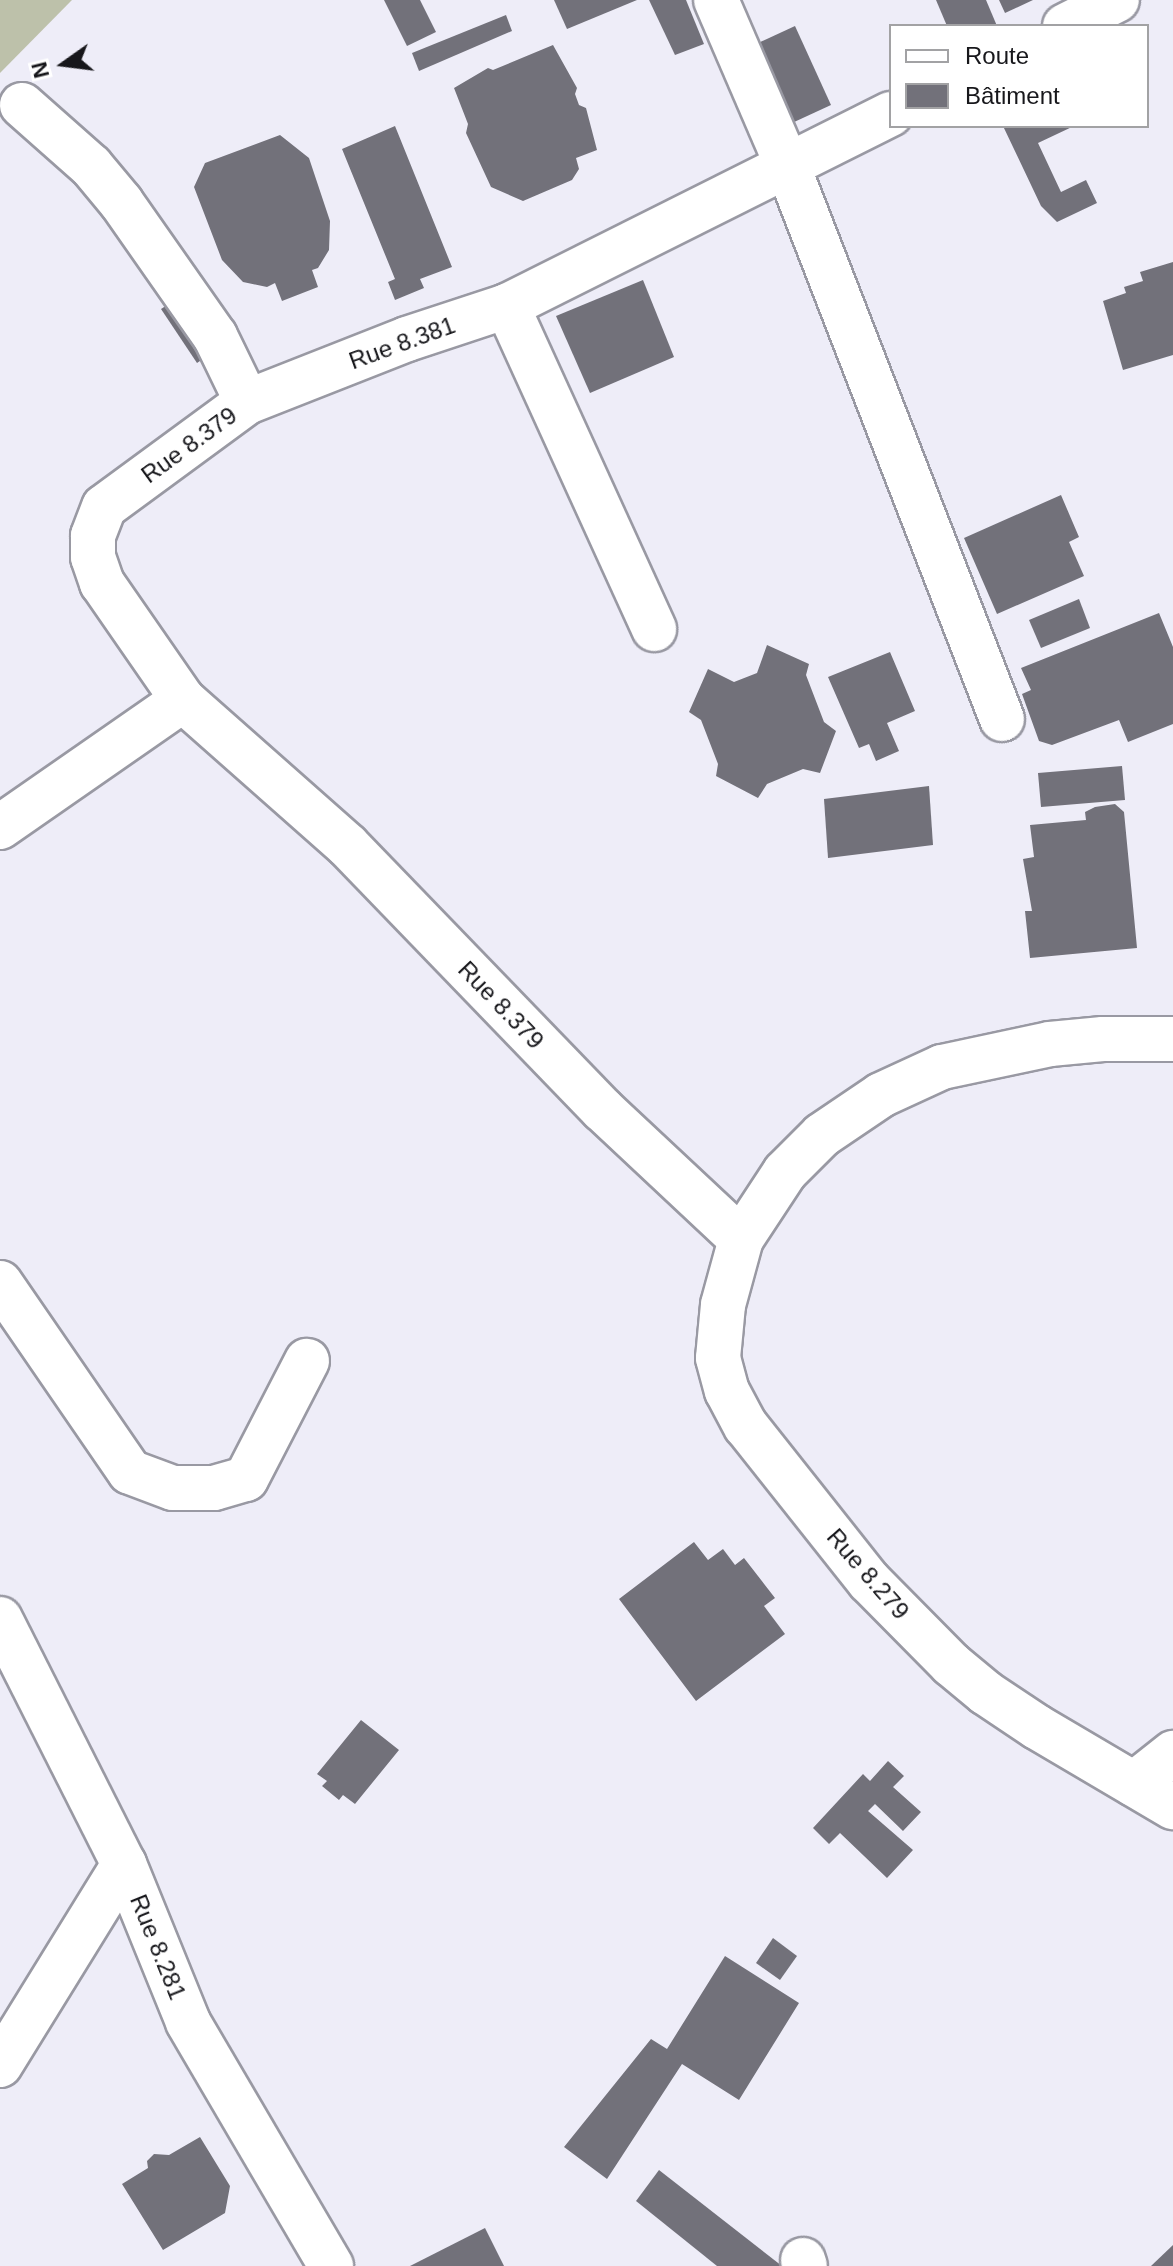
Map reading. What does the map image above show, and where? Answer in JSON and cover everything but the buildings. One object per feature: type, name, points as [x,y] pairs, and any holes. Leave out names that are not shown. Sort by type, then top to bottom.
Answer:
[{"type":"street","points":[[716,0],[788,167],[1002,719]]},
{"type":"street","points":[[1069,24],[1117,0]]},
{"type":"street","points":[[22,105],[91,166],[121,202],[215,336],[247,402]]},
{"type":"street","name":"Rue 8.381","points":[[247,402],[407,339],[507,306],[889,115]]},
{"type":"street","points":[[507,306],[654,629]]},
{"type":"street","name":"Rue 8.379","points":[[247,402],[104,507],[93,536],[93,557],[102,583],[183,700],[348,846],[602,1109],[741,1239]]},
{"type":"street","points":[[0,827],[183,700]]},
{"type":"street","points":[[741,1239],[785,1172],[822,1135],[881,1095],[929,1073],[1050,1044],[1103,1039],[1173,1039]]},
{"type":"street","name":"Rue 8.279","points":[[741,1239],[723,1305],[718,1358],[727,1391],[746,1426],[869,1581],[951,1664],[1037,1727],[1173,1807]]},
{"type":"street","points":[[0,1283],[130,1472],[173,1488],[214,1488],[246,1479],[307,1361]]},
{"type":"street","name":"Rue 8.281","points":[[0,1619],[124,1864],[188,2022],[331,2266]]},
{"type":"street","points":[[1134,1784],[1173,1753]]},
{"type":"street","points":[[0,2065],[124,1864]]},
{"type":"green space","points":[[0,0],[72,0],[0,73]]}]
